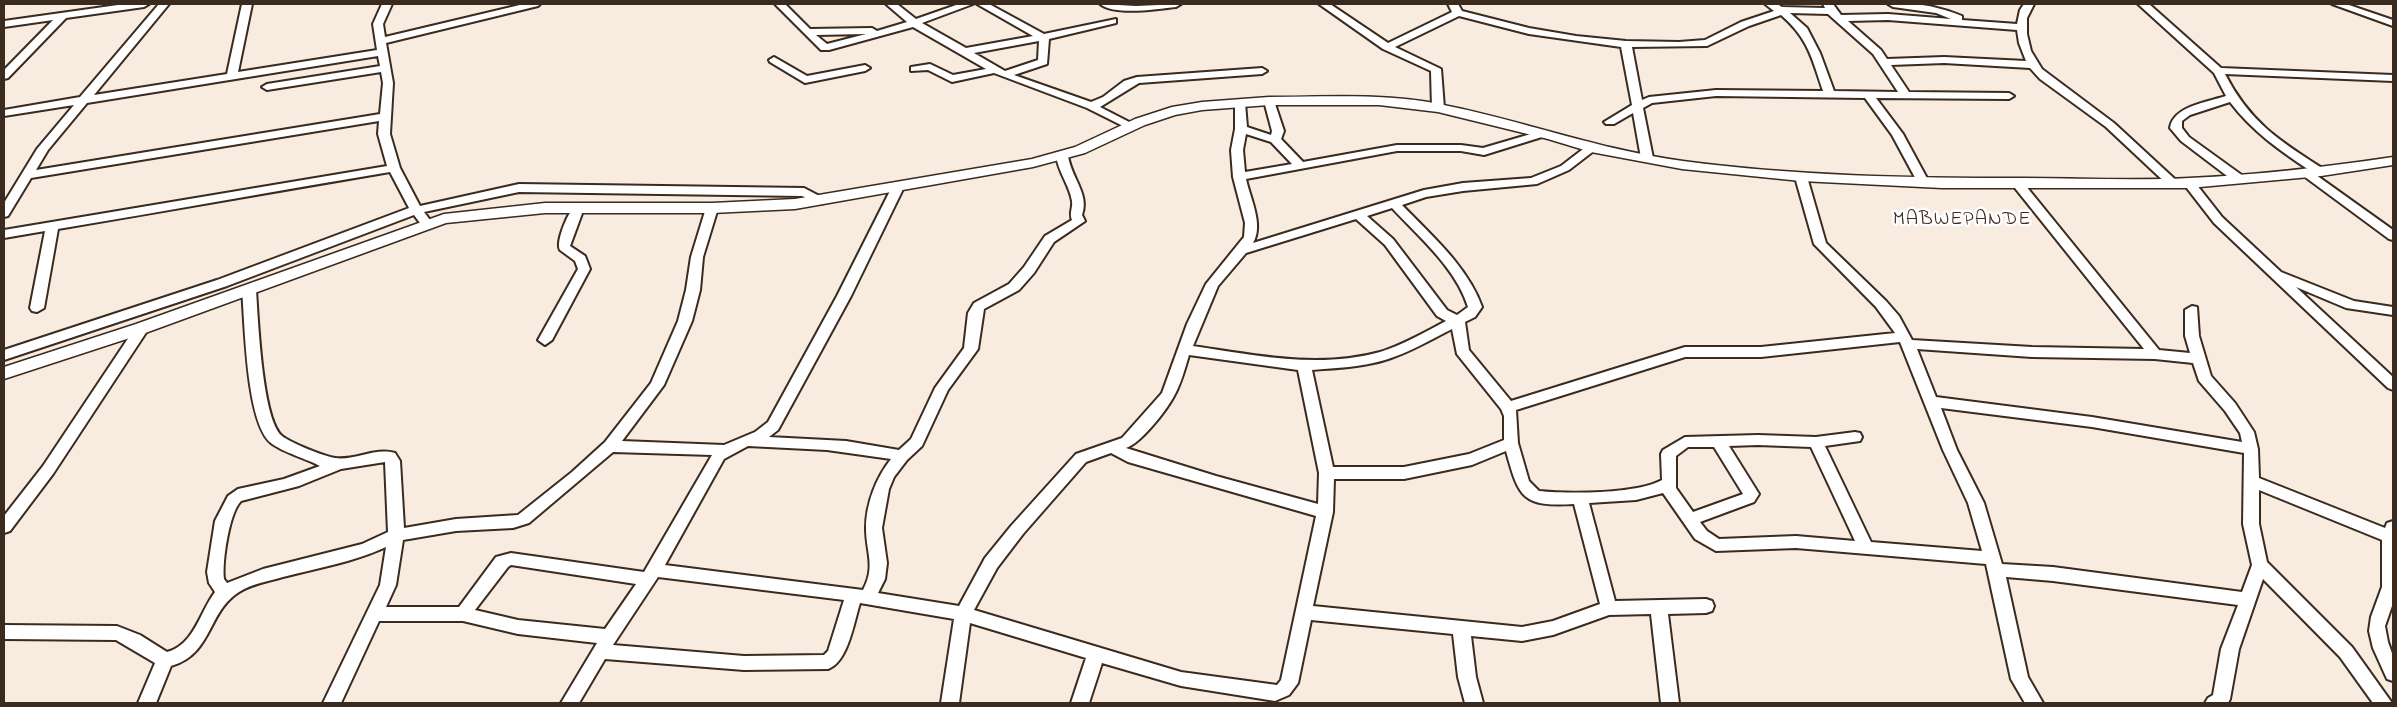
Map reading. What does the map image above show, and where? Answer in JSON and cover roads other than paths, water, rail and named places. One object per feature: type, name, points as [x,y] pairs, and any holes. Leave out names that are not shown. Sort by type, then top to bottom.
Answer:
[{"type":"street","points":[[4,24],[111,6],[144,4]]},
{"type":"street","points":[[4,213],[43,148],[164,4]]},
{"type":"street","points":[[232,76],[247,4]]},
{"type":"street","points":[[387,4],[378,24],[389,91],[384,117],[384,134],[394,168],[416,210],[427,224]]},
{"type":"street","points":[[4,113],[232,76],[381,46],[516,6],[535,4]]},
{"type":"street","points":[[780,4],[825,48],[916,24],[968,4]]},
{"type":"street","points":[[891,4],[916,24],[1000,73],[1091,106],[1131,127]]},
{"type":"street","points":[[982,4],[1044,38]]},
{"type":"street","points":[[1105,4],[1136,9],[1176,4]]},
{"type":"street","points":[[1324,4],[1387,47],[1436,69],[1438,78],[1438,108]]},
{"type":"street","points":[[1770,4],[1802,28],[1815,53],[1830,95]]},
{"type":"street","points":[[1893,4],[1938,10],[1965,22]]},
{"type":"street","points":[[2029,4],[2022,27],[2022,38],[2034,65],[2050,81],[2112,126],[2173,183]]},
{"type":"street","points":[[2143,4],[2218,71],[2232,98],[2264,134],[2393,236]]},
{"type":"street","points":[[2337,4],[2393,23]]},
{"type":"street","points":[[111,6],[143,15],[150,20]]},
{"type":"street","points":[[1387,47],[1456,8],[1529,31],[1576,39],[1626,44],[1678,46],[1707,42],[1745,24],[1781,11],[1830,7],[1865,39],[1885,62],[1906,94]]},
{"type":"street","points":[[4,76],[64,14]]},
{"type":"street","points":[[1840,18],[1879,17],[2022,27]]},
{"type":"street","points":[[963,52],[1044,38],[1112,21]]},
{"type":"street","points":[[809,32],[898,29]]},
{"type":"street","points":[[915,69],[930,67],[952,79],[1000,73],[1044,62],[1044,38]]},
{"type":"street","points":[[1626,44],[1647,158]]},
{"type":"street","points":[[774,60],[805,80],[865,68]]},
{"type":"street","points":[[1885,62],[1944,60],[2034,65]]},
{"type":"street","points":[[267,87],[385,68]]},
{"type":"street","points":[[1091,106],[1109,98],[1131,82],[1142,79],[1152,77],[1169,80],[1181,76],[1262,71]]},
{"type":"street","points":[[2218,71],[2393,78]]},
{"type":"street","points":[[1610,122],[1637,105],[1658,99],[1732,92],[1830,95],[2009,96]]},
{"type":"street","points":[[1868,95],[1897,134],[1923,182]]},
{"type":"street","points":[[2232,98],[2186,113],[2177,120],[2176,128],[2185,139],[2239,178]]},
{"type":"street","points":[[1269,101],[1278,130],[1275,140]]},
{"type":"street","points":[[4,374],[142,328],[427,224],[460,215],[516,210],[712,208],[795,204],[1033,163],[1105,140],[1131,127],[1172,111],[1240,103],[1269,101],[1379,101],[1438,108],[1591,148],[1729,171],[1801,177],[1923,182],[2188,183],[2313,172],[2393,161]]},
{"type":"street","points":[[950,703],[963,614],[991,563],[1017,530],[1081,458],[1126,442],[1138,432],[1168,395],[1194,324],[1212,284],[1250,238],[1251,223],[1239,177],[1237,150],[1241,129],[1240,103]]},
{"type":"street","points":[[28,175],[384,117]]},
{"type":"street","points":[[1241,129],[1275,140],[1301,166]]},
{"type":"street","points":[[1239,177],[1397,148],[1461,148],[1484,152],[1541,134]]},
{"type":"street","points":[[1242,250],[1393,202],[1464,187],[1533,181],[1564,168],[1591,148]]},
{"type":"street","points":[[375,614],[463,614],[605,644],[744,663],[828,662],[835,655],[861,596],[877,579],[878,563],[874,528],[879,497],[888,474],[902,456],[917,442],[942,388],[971,349],[974,312],[979,306],[1014,287],[1029,270],[1049,240],[1079,221],[1076,215],[1080,209],[1079,201],[1062,164],[1062,155]]},
{"type":"street","points":[[4,234],[394,168]]},
{"type":"street","points":[[1801,177],[1820,244],[1881,304],[1894,319],[1906,341],[1950,450],[1976,504],[1995,564],[2020,679],[2034,703]]},
{"type":"street","points":[[2017,183],[2155,354]]},
{"type":"street","points":[[2188,183],[2218,220],[2393,385]]},
{"type":"street","points":[[610,446],[725,450],[764,434],[773,426],[844,296],[898,187]]},
{"type":"street","points":[[4,355],[222,283],[416,210],[519,188],[804,192],[821,200]]},
{"type":"street","points":[[1186,350],[1304,366],[1382,356],[1470,314],[1476,307],[1474,298],[1462,281],[1393,202]]},
{"type":"street","points":[[545,340],[584,269],[580,260],[564,247],[564,242],[578,208]]},
{"type":"street","points":[[4,632],[117,633],[134,640],[164,660],[176,657],[188,650],[196,642],[220,597],[227,590],[263,576],[366,549],[396,535],[420,529],[513,522],[523,519],[577,476],[610,446],[657,385],[685,322],[693,290],[697,258],[712,208]]},
{"type":"street","points":[[1358,214],[1389,242],[1442,314],[1458,321]]},
{"type":"street","points":[[36,308],[52,226]]},
{"type":"street","points":[[2270,270],[2351,305],[2393,310]]},
{"type":"street","points":[[249,290],[260,404],[267,425],[276,439],[326,462],[338,464]]},
{"type":"street","points":[[2192,310],[2192,336],[2197,359],[2204,378],[2230,407],[2247,432],[2251,450],[2251,524],[2260,566],[2346,652],[2383,703]]},
{"type":"street","points":[[1458,321],[1462,351],[1508,407],[1511,416],[1511,444],[1522,482],[1528,492],[1536,497],[1580,498],[1636,494],[1670,485],[1668,454],[1685,442],[1719,443],[1758,440],[1816,442],[1855,437]]},
{"type":"street","points":[[4,526],[48,470],[142,328]]},
{"type":"street","points":[[1508,407],[1685,352],[1761,352],[1906,341],[2032,352],[2155,354],[2197,359]]},
{"type":"street","points":[[463,614],[502,562],[510,558],[651,575],[861,596],[963,614],[1181,679],[1275,693],[1281,697],[1289,683],[1325,512],[1327,472],[1304,366]]},
{"type":"street","points":[[1931,402],[2020,410],[2130,427],[2251,450]]},
{"type":"street","points":[[747,442],[815,442],[869,448],[902,456]]},
{"type":"street","points":[[1816,442],[1866,547]]},
{"type":"street","points":[[1690,519],[1724,508],[1751,494],[1719,443]]},
{"type":"street","points":[[1327,472],[1412,472],[1472,459],[1511,444]]},
{"type":"street","points":[[1113,448],[1128,456],[1325,512]]},
{"type":"street","points":[[570,703],[605,644],[651,575],[720,455],[725,450]]},
{"type":"street","points":[[227,590],[218,587],[215,581],[215,569],[224,520],[232,500],[246,493],[292,483],[338,464],[390,457],[393,461],[396,535],[388,585],[332,703]]},
{"type":"street","points":[[2251,481],[2391,531],[2388,595],[2379,614],[2376,632],[2393,674]]},
{"type":"street","points":[[1666,485],[1701,535],[1716,544],[1796,542],[1866,547],[2246,599]]},
{"type":"street","points":[[1580,498],[1609,608]]},
{"type":"street","points":[[2214,703],[2221,699],[2230,649],[2246,599],[2260,566]]},
{"type":"street","points":[[1303,612],[1522,634],[1553,628],[1609,608],[1706,606]]},
{"type":"street","points":[[1659,608],[1670,703]]},
{"type":"street","points":[[1460,627],[1467,677],[1474,703]]},
{"type":"street","points":[[1080,703],[1096,653]]},
{"type":"street","points":[[147,703],[164,660]]},
{"type":"district","name":"MABWEPANDE","points":[[1962,221]]}]
